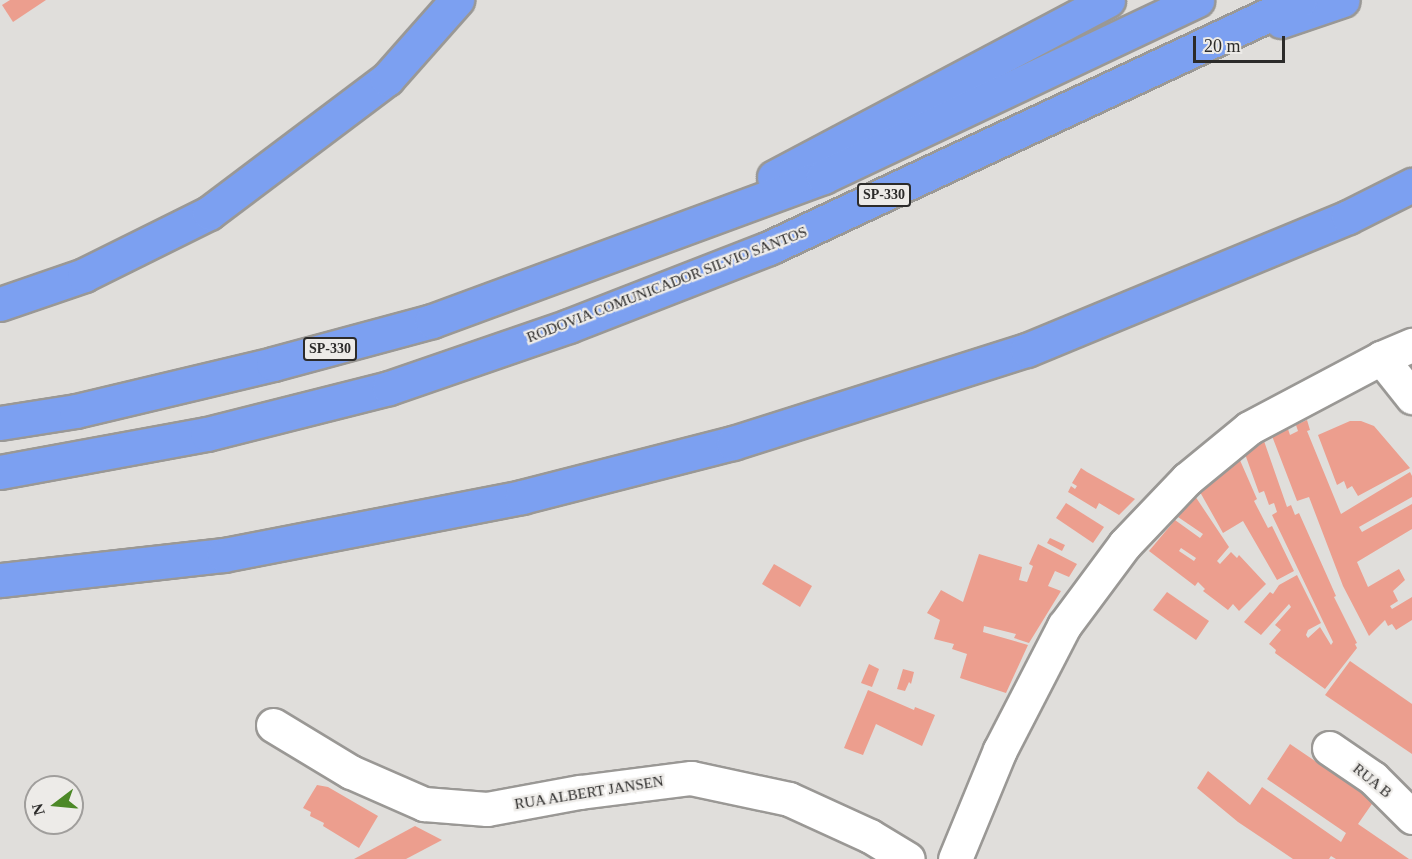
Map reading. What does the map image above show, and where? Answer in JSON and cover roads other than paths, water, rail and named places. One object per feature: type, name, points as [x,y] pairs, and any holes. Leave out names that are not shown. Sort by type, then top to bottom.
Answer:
[{"type":"highway","points":[[0,304],[84,275],[209,213],[387,79],[457,0]]},
{"type":"highway","points":[[650,242],[1108,0]]},
{"type":"highway","name":"SP-330","points":[[0,423],[76,411],[273,364],[432,321],[823,177],[1197,0]]},
{"type":"highway","name":"RODOVIA COMUNICADOR SILVIO SANTOS","points":[[0,472],[207,434],[366,393],[569,326],[769,248],[1300,0]]},
{"type":"highway","points":[[1194,50],[1343,0]]},
{"type":"highway","points":[[0,580],[224,555],[522,497],[733,443],[1027,350],[1348,217],[1412,185]]},
{"type":"highway","points":[[1348,217],[1412,197]]},
{"type":"street","points":[[955,859],[1000,750],[1064,626],[1125,544],[1187,479],[1249,428],[1381,358],[1412,345]]},
{"type":"street","points":[[1381,358],[1412,397]]},
{"type":"street","name":"RUA ALBERT JANSEN","points":[[273,725],[351,772],[424,804],[487,809],[580,792],[691,778],[789,799],[870,836],[908,859]]},
{"type":"street","name":"RUA B","points":[[1329,748],[1373,778],[1412,817]]}]
